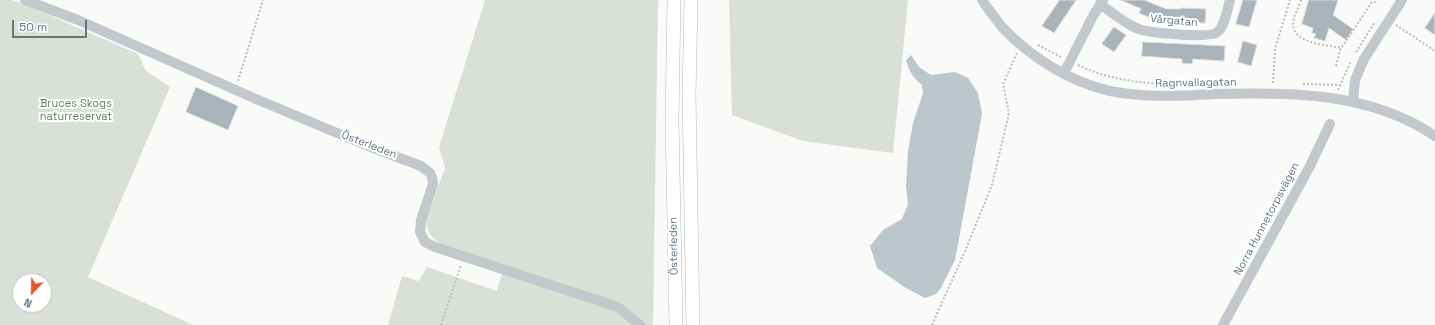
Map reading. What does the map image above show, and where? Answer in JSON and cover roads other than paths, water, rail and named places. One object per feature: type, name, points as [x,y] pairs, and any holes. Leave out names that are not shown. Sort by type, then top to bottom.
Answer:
[{"type":"main road","name":"Österleden","points":[[674,0],[672,120],[675,303],[674,325]]},
{"type":"main road","name":"Österleden","points":[[691,0],[689,95],[693,325]]},
{"type":"main road","points":[[691,214],[702,325]]},
{"type":"street","name":"Österleden","points":[[25,0],[78,20],[235,90],[368,146],[421,166],[430,173],[432,180],[432,189],[419,230],[421,236],[428,244],[618,307],[640,325]]},
{"type":"street","name":"Ragnvallagatan","points":[[982,0],[1002,26],[1021,45],[1037,57],[1064,73],[1088,84],[1110,90],[1153,96],[1248,93],[1304,94],[1353,101],[1399,117],[1435,136]]},
{"type":"street","name":"Vårgatan","points":[[1101,2],[1136,28],[1151,32],[1206,36],[1216,33],[1223,24],[1230,0]]},
{"type":"street","points":[[1353,101],[1355,80],[1364,59],[1402,0]]},
{"type":"street","points":[[1064,73],[1101,2]]},
{"type":"street","name":"Norra Hunnetorpsvägen","points":[[1223,325],[1309,168],[1330,124]]},
{"type":"park label","name":"Bruces Skogs naturreservat","points":[[76,110]]}]
